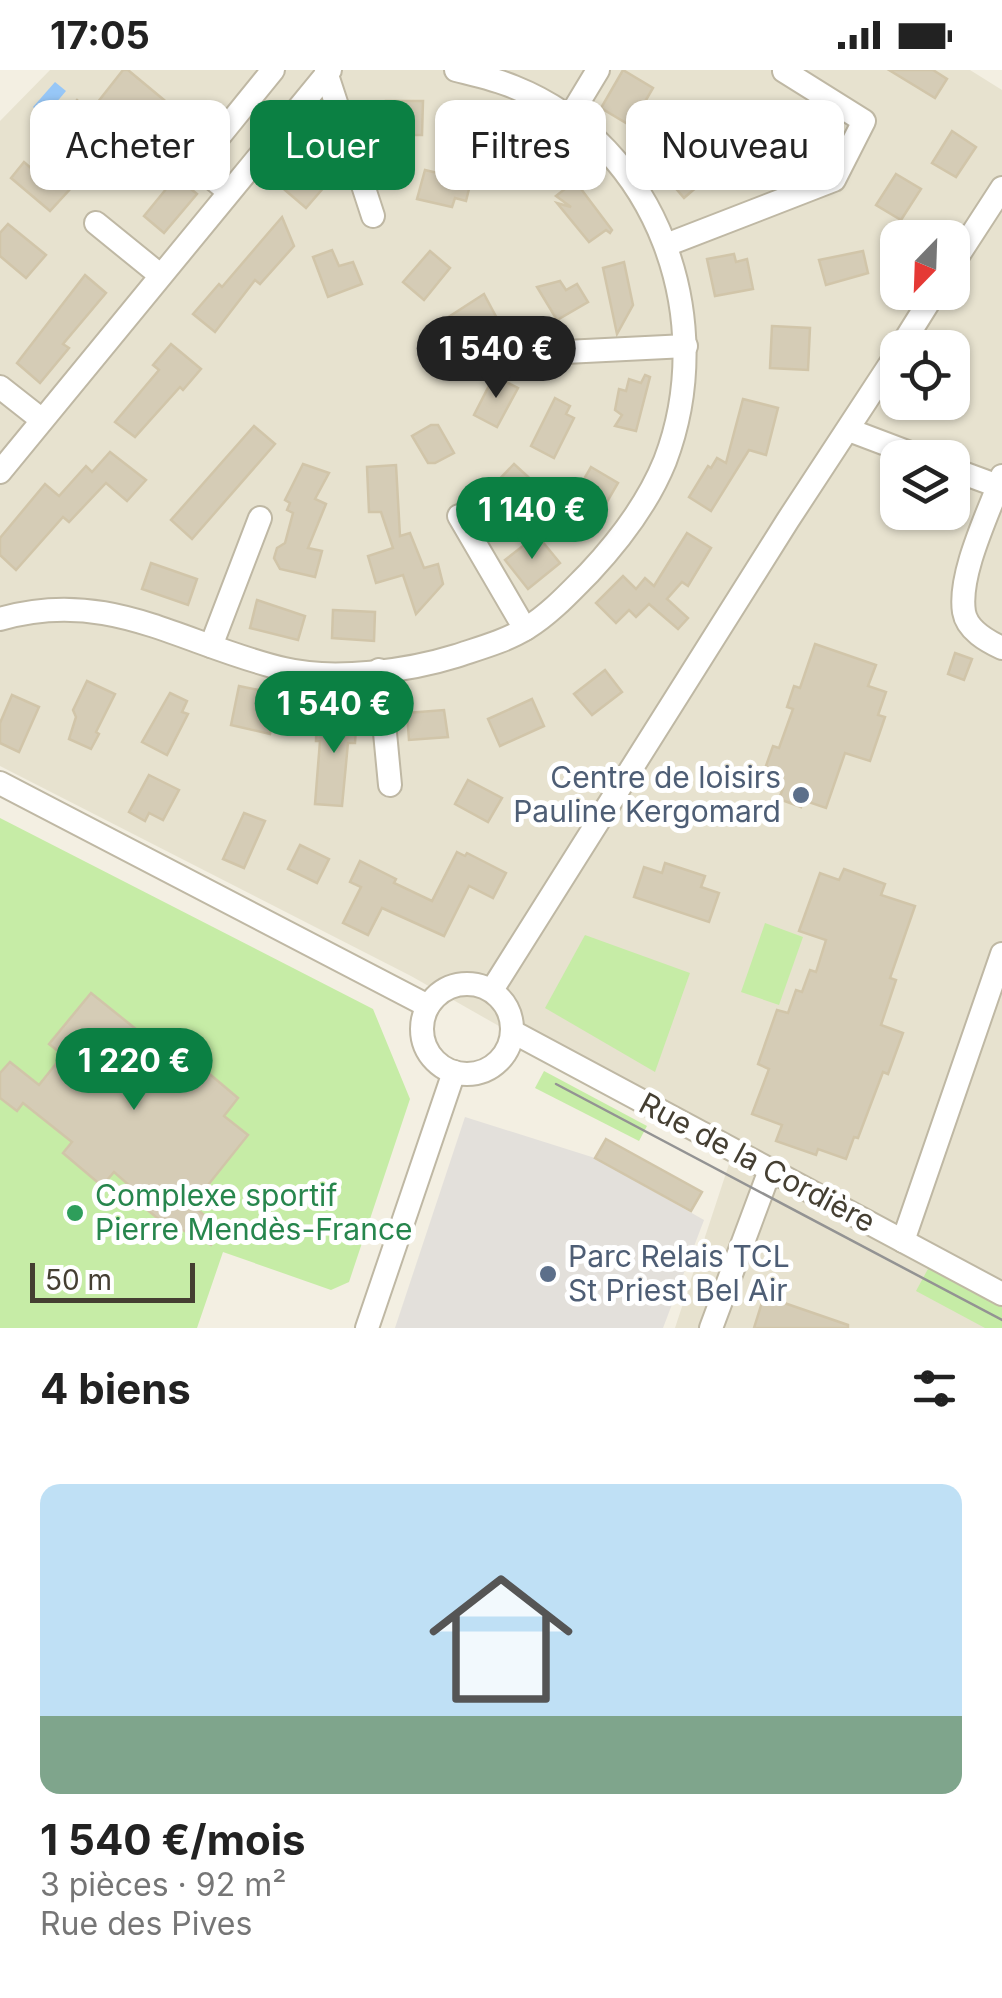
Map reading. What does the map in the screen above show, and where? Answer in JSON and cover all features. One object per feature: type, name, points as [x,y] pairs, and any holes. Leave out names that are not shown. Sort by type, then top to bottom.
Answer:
[{"type":"street","points":[[228,191],[196,165],[273,70]]},
{"type":"street","points":[[456,70],[517,88],[537,100]]},
{"type":"street","points":[[579,100],[598,70]]},
{"type":"street","points":[[0,472],[328,71]]},
{"type":"street","points":[[328,71],[372,216]]},
{"type":"street","points":[[666,246],[834,180],[864,121],[784,71]]},
{"type":"street","points":[[0,619],[23,612],[82,608],[116,613],[288,670],[342,673],[452,657],[525,629],[557,606],[607,554],[641,508],[665,461],[681,403],[686,346],[679,284],[654,216],[606,152]]},
{"type":"street","points":[[970,238],[1002,188]]},
{"type":"street","points":[[96,223],[160,275]]},
{"type":"street","points":[[545,353],[686,346]]},
{"type":"street","points":[[492,990],[880,380]]},
{"type":"street","points":[[0,387],[42,420]]},
{"type":"street","points":[[849,430],[880,442]]},
{"type":"street","points":[[970,474],[1000,481],[964,583],[964,615],[983,640],[1002,648]]},
{"type":"street","points":[[459,516],[525,629]]},
{"type":"street","points":[[211,646],[260,518]]},
{"type":"street","points":[[378,670],[390,786]]},
{"type":"street","points":[[0,784],[428,1006]]},
{"type":"street","points":[[903,1242],[1002,954]]},
{"type":"street","points":[[468,983],[492,990],[510,1012],[513,1032],[509,1048],[483,1072],[454,1072],[437,1063],[428,1051],[422,1025],[428,1006],[444,990],[468,983]]},
{"type":"street","name":"Rue de la Cordière","points":[[513,1032],[1002,1294]]},
{"type":"street","points":[[367,1328],[454,1072]]},
{"type":"street","points":[[711,1328],[770,1170]]},
{"type":"shaded area","points":[[50,70],[970,70],[1002,90],[1002,1328],[675,1328],[731,1158],[411,976],[0,766],[0,121]]},
{"type":"shaded area","name":"Parc Relais TCL St Priest Bel Air","points":[[465,1117],[595,1158],[704,1220],[663,1328],[395,1328]]},
{"type":"green space","points":[[0,818],[373,1009],[410,1099],[349,1282],[331,1290],[223,1252],[197,1328],[0,1328]]},
{"type":"green space","points":[[765,923],[803,937],[779,1005],[741,992]]},
{"type":"green space","points":[[585,935],[690,973],[655,1072],[545,1008]]},
{"type":"green space","points":[[544,1071],[647,1126],[639,1141],[535,1088]]},
{"type":"green space","points":[[929,1267],[1002,1306],[1002,1328],[985,1328],[916,1291]]},
{"type":"water","points":[[55,82],[66,91],[58,100],[39,100]]},
{"type":"building","points":[[123,70],[128,70],[164,100],[99,100]]},
{"type":"building","points":[[623,70],[653,88],[646,100],[626,100],[626,123],[606,111],[606,100]]},
{"type":"building","points":[[889,70],[933,70],[947,79],[935,98]]},
{"type":"building","points":[[415,101],[423,101],[422,135],[415,135]]},
{"type":"building","points":[[952,131],[976,147],[956,177],[932,163]]},
{"type":"building","points":[[24,162],[30,167],[30,190],[69,190],[50,211],[11,178]]},
{"type":"building","points":[[425,170],[435,172],[435,190],[469,190],[466,201],[455,198],[452,207],[417,199]]},
{"type":"building","points":[[896,174],[921,189],[901,220],[876,205]]},
{"type":"building","points":[[165,190],[192,190],[197,194],[164,233],[144,216]]},
{"type":"building","points":[[285,190],[322,190],[306,208]]},
{"type":"building","points":[[564,190],[582,190],[612,230],[589,242],[557,203],[571,207],[556,196]]},
{"type":"building","points":[[677,190],[693,190],[684,198]]},
{"type":"building","points":[[282,217],[294,246],[260,284],[255,280],[215,332],[193,314],[219,284],[222,287]]},
{"type":"building","points":[[8,224],[46,255],[26,278],[0,256],[0,233]]},
{"type":"building","points":[[332,250],[339,266],[353,262],[362,284],[328,297],[313,257]]},
{"type":"building","points":[[430,251],[450,268],[424,300],[403,282]]},
{"type":"building","points":[[863,251],[868,273],[826,285],[819,260]]},
{"type":"building","points":[[734,254],[736,262],[747,259],[753,289],[715,296],[707,259]]},
{"type":"building","points":[[624,262],[633,305],[617,334],[603,268]]},
{"type":"building","points":[[85,275],[106,293],[63,344],[69,348],[40,383],[17,363]]},
{"type":"building","points":[[560,281],[566,290],[577,284],[588,302],[557,320],[537,287]]},
{"type":"building","points":[[484,294],[500,324],[457,347],[443,324]]},
{"type":"building","points":[[772,326],[810,328],[808,370],[770,368]]},
{"type":"building","points":[[171,344],[201,369],[135,437],[115,422],[159,370],[153,365]]},
{"type":"building","points":[[645,375],[650,377],[636,431],[615,426],[622,415],[615,410],[619,389],[626,391],[629,379],[641,383]]},
{"type":"building","points":[[494,376],[518,388],[497,427],[474,415]]},
{"type":"building","points":[[555,398],[570,406],[566,414],[574,418],[554,458],[531,446]]},
{"type":"building","points":[[743,399],[778,408],[766,455],[749,450],[711,511],[689,497],[708,466],[711,468],[717,458],[726,463]]},
{"type":"building","points":[[438,425],[454,453],[435,463],[428,463],[412,436]]},
{"type":"building","points":[[254,426],[275,444],[192,539],[171,520]]},
{"type":"building","points":[[110,452],[146,480],[127,501],[106,483],[69,522],[63,517],[16,570],[0,555],[0,538],[45,484],[59,496],[86,466],[92,472]]},
{"type":"building","points":[[303,464],[329,473],[315,499],[326,504],[308,548],[322,551],[315,577],[280,569],[274,558],[277,548],[285,543],[293,513],[287,510],[290,503],[285,500]]},
{"type":"building","points":[[514,464],[536,484],[528,492],[534,498],[520,513],[513,507],[511,510],[490,489]]},
{"type":"building","points":[[396,465],[400,536],[410,533],[424,568],[438,564],[443,584],[416,614],[403,575],[376,583],[368,556],[393,548],[381,512],[369,512],[367,467]]},
{"type":"building","points":[[591,467],[618,483],[597,519],[570,503]]},
{"type":"building","points":[[687,533],[711,548],[688,586],[682,582],[667,599],[688,618],[678,629],[649,604],[636,617],[629,610],[616,623],[596,603],[623,576],[636,589],[645,578],[654,586]]},
{"type":"building","points":[[537,535],[560,563],[528,589],[505,560]]},
{"type":"building","points":[[151,563],[197,579],[188,605],[142,589]]},
{"type":"building","points":[[257,600],[305,616],[298,640],[250,628]]},
{"type":"building","points":[[333,610],[375,612],[374,641],[332,638]]},
{"type":"building","points":[[815,644],[876,665],[868,686],[886,692],[878,715],[885,717],[870,761],[845,753],[826,808],[803,800],[801,807],[779,799],[783,788],[761,780],[773,746],[779,748],[793,709],[787,707],[794,686],[800,688]]},
{"type":"building","points":[[955,653],[972,659],[964,680],[948,674]]},
{"type":"building","points":[[605,670],[622,692],[592,715],[574,694]]},
{"type":"building","points":[[87,681],[115,694],[91,749],[69,739],[76,717],[73,710]]},
{"type":"building","points":[[239,686],[278,694],[270,734],[231,725]]},
{"type":"building","points":[[170,693],[187,701],[182,712],[188,714],[167,755],[142,742]]},
{"type":"building","points":[[12,695],[39,707],[19,752],[0,743],[0,723]]},
{"type":"building","points":[[532,699],[544,726],[500,746],[488,719]]},
{"type":"building","points":[[444,710],[448,737],[409,740],[407,713]]},
{"type":"building","points":[[336,712],[357,713],[355,743],[348,743],[342,806],[315,804],[320,741],[316,741],[317,715],[337,716]]},
{"type":"building","points":[[149,775],[179,790],[163,820],[149,813],[145,821],[129,812]]},
{"type":"building","points":[[468,780],[502,798],[488,822],[455,804]]},
{"type":"building","points":[[244,813],[265,821],[244,868],[223,859]]},
{"type":"building","points":[[300,845],[329,859],[317,883],[288,869]]},
{"type":"building","points":[[457,852],[465,856],[467,853],[506,873],[493,898],[469,886],[444,936],[382,908],[368,935],[343,923],[361,887],[350,882],[360,861],[432,901]]},
{"type":"building","points":[[665,863],[705,876],[701,887],[719,893],[709,922],[634,897],[644,867],[662,873]]},
{"type":"building","points":[[844,869],[885,884],[881,895],[915,906],[890,978],[896,980],[881,1025],[903,1033],[888,1074],[883,1072],[846,1159],[818,1149],[816,1155],[776,1141],[782,1125],[752,1114],[769,1069],[758,1064],[777,1010],[788,1013],[796,990],[802,992],[810,970],[816,972],[826,940],[799,931],[820,873],[839,880]]},
{"type":"building","points":[[91,993],[152,1042],[161,1033],[238,1098],[224,1116],[248,1135],[192,1205],[222,1230],[211,1245],[175,1226],[172,1230],[134,1199],[138,1193],[114,1172],[102,1186],[63,1153],[72,1142],[23,1103],[17,1111],[0,1098],[0,1073],[10,1062],[39,1085],[63,1055],[49,1044]]},
{"type":"building","points":[[606,1139],[702,1192],[691,1211],[595,1158]]},
{"type":"building","points":[[764,1296],[848,1325],[848,1328],[754,1328]]},
{"type":"tram line","points":[[556,1084],[1002,1320]]},
{"type":"place","name":"Centre de loisirs Pauline Kergomard","points":[[801,795]]},
{"type":"place","name":"Complexe sportif Pierre Mendès-France","points":[[75,1213]]},
{"type":"place","name":"Parc Relais TCL St Priest Bel Air","points":[[548,1274]]}]
